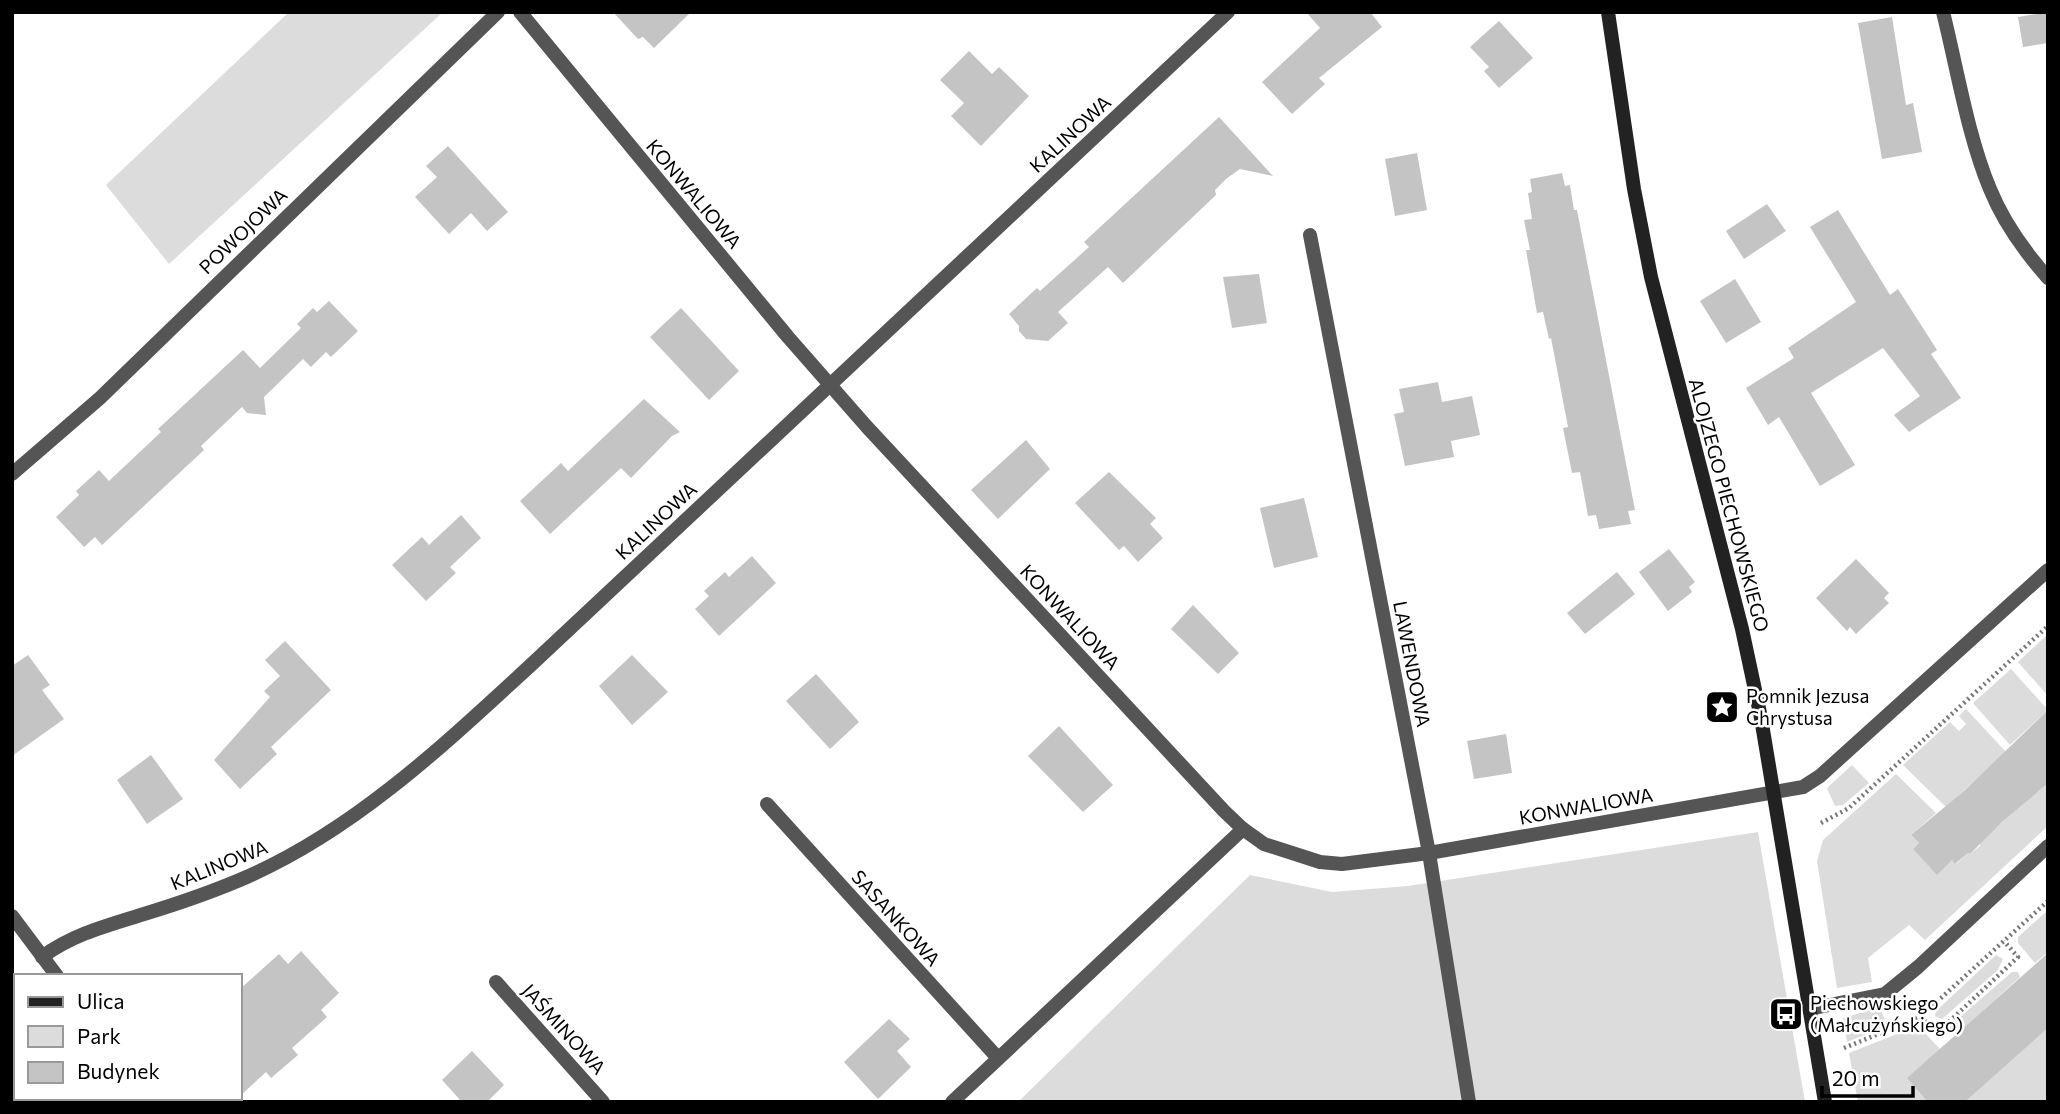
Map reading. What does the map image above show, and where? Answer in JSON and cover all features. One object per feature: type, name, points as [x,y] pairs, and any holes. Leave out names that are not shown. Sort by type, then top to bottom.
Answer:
[{"type":"street","name":"POWOJOWA","points":[[12,474],[100,398],[498,12]]},
{"type":"street","name":"KONWALIOWA","points":[[520,12],[867,427],[1243,829],[1264,844],[1320,862],[1342,864],[1429,853],[1803,787],[1820,776],[2048,570]]},
{"type":"street","name":"KALINOWA","points":[[42,957],[76,937],[100,927],[205,894],[250,876],[301,850],[350,818],[430,756],[1228,12]]},
{"type":"street","name":"ALOJZEGO PIECHOWSKIEGO","points":[[1608,12],[1634,189],[1651,277],[1742,629],[1774,793],[1825,1102]]},
{"type":"street","points":[[1943,12],[1978,154],[1990,189],[2031,260],[2048,278]]},
{"type":"street","name":"LAWENDOWA","points":[[1310,235],[1429,853],[1469,1102]]},
{"type":"street","name":"SASANKOWA","points":[[767,804],[997,1057]]},
{"type":"street","points":[[952,1102],[1243,829]]},
{"type":"street","points":[[1809,1009],[1885,994],[1918,967],[2048,846]]},
{"type":"street","points":[[12,916],[55,974]]},
{"type":"street","name":"JAŚMINOWA","points":[[496,982],[603,1102]]},
{"type":"path","points":[[1821,823],[1849,808],[2048,626]]},
{"type":"path","points":[[1844,1048],[1920,1017],[2048,901]]},
{"type":"path","points":[[1920,1017],[1938,1032],[2018,957],[2004,941]]},
{"type":"green space","points":[[289,12],[443,12],[169,264],[106,185]]},
{"type":"green space","points":[[2048,634],[2048,696],[2018,662]]},
{"type":"green space","points":[[2011,669],[2048,710],[2010,745],[1973,703]]},
{"type":"green space","points":[[1966,709],[2006,752],[1946,807],[1903,765],[1950,722],[1959,731],[1966,724],[1959,716]]},
{"type":"green space","points":[[1852,765],[1869,783],[1843,805],[1835,806],[1827,788]]},
{"type":"green space","points":[[1896,774],[1936,813],[1911,835],[1919,843],[1913,849],[1937,874],[1952,860],[1956,864],[1980,846],[1980,842],[2035,792],[2043,788],[2048,780],[2048,826],[1925,940],[1909,925],[1868,958],[1872,982],[1837,988],[1817,861],[1823,840]]},
{"type":"green space","points":[[1758,832],[1805,1102],[1018,1102],[1250,875],[1332,892],[1408,886]]},
{"type":"green space","points":[[2048,910],[2048,952],[2035,963],[2018,943],[2018,937]]},
{"type":"green space","points":[[1996,955],[2003,959],[1998,970],[1942,1019],[1935,1016],[1936,1011]]},
{"type":"green space","points":[[2012,972],[2018,972],[2020,977],[1955,1036],[1950,1030],[1951,1025]]},
{"type":"green space","points":[[1880,1007],[1887,1026],[1847,1042],[1843,1018]]},
{"type":"green space","points":[[1915,1027],[1923,1031],[1940,1049],[1928,1102],[1858,1102],[1849,1053]]},
{"type":"green space","points":[[2048,1028],[2048,1102],[1965,1102]]},
{"type":"building","points":[[613,12],[691,12],[654,48],[643,37],[638,39]]},
{"type":"building","points":[[1306,12],[1370,12],[1382,27],[1319,78],[1325,84],[1292,114],[1262,82],[1320,28]]},
{"type":"building","points":[[2048,12],[2048,43],[2023,47],[2018,17]]},
{"type":"building","points":[[1892,17],[1906,105],[1913,103],[1922,152],[1882,159],[1858,23]]},
{"type":"building","points":[[1499,21],[1533,58],[1499,88],[1484,71],[1489,67],[1470,47]]},
{"type":"building","points":[[969,51],[992,74],[999,67],[1029,96],[981,146],[951,116],[964,103],[940,80]]},
{"type":"building","points":[[1219,117],[1273,176],[1240,169],[1226,179],[1215,190],[1216,195],[1123,283],[1108,267],[1058,312],[1068,323],[1048,341],[1026,339],[1009,314],[1037,288],[1040,291],[1089,247],[1084,242]]},
{"type":"building","points":[[448,146],[508,212],[487,231],[471,213],[449,234],[415,197],[437,177],[426,166]]},
{"type":"building","points":[[1417,153],[1427,210],[1395,216],[1385,159]]},
{"type":"building","points":[[1562,173],[1565,186],[1570,185],[1574,210],[1577,210],[1635,510],[1628,511],[1631,524],[1599,529],[1596,515],[1588,516],[1580,472],[1572,473],[1563,428],[1568,427],[1551,338],[1549,339],[1543,312],[1537,313],[1526,250],[1530,250],[1524,220],[1532,219],[1528,193],[1532,192],[1530,179]]},
{"type":"building","points":[[1767,204],[1786,231],[1744,259],[1726,231]]},
{"type":"building","points":[[1838,210],[1890,295],[1898,289],[1937,350],[1931,354],[1961,398],[1909,432],[1894,415],[1920,396],[1883,348],[1811,393],[1855,465],[1820,486],[1779,417],[1768,425],[1746,388],[1794,358],[1788,348],[1856,302],[1810,227]]},
{"type":"building","points":[[1259,274],[1267,323],[1232,328],[1223,277]]},
{"type":"building","points":[[1735,279],[1761,322],[1726,343],[1700,301]]},
{"type":"building","points":[[329,301],[358,331],[331,357],[326,352],[311,367],[303,359],[264,397],[266,415],[247,413],[242,407],[201,446],[204,450],[102,545],[95,537],[84,547],[56,517],[79,495],[76,491],[99,470],[109,481],[161,432],[158,429],[243,350],[260,368],[301,328],[297,324],[313,308],[317,312]]},
{"type":"building","points":[[681,308],[739,371],[709,400],[650,337]]},
{"type":"building","points":[[1438,382],[1442,402],[1472,396],[1480,435],[1451,441],[1454,457],[1405,466],[1394,414],[1404,412],[1399,389]]},
{"type":"building","points":[[644,399],[680,432],[672,436],[631,478],[621,468],[550,534],[520,501],[561,463],[568,471]]},
{"type":"building","points":[[1026,440],[1050,469],[998,519],[971,490]]},
{"type":"building","points":[[1109,472],[1156,518],[1150,524],[1163,538],[1138,562],[1124,546],[1119,550],[1075,503]]},
{"type":"building","points":[[1304,498],[1318,557],[1274,568],[1260,508]]},
{"type":"building","points":[[461,515],[481,538],[450,567],[456,573],[426,601],[392,565],[422,537],[429,545]]},
{"type":"building","points":[[1669,549],[1695,582],[1689,587],[1692,592],[1668,611],[1639,572]]},
{"type":"building","points":[[752,556],[776,583],[719,636],[695,609],[709,596],[704,591],[725,572],[729,577]]},
{"type":"building","points":[[1856,559],[1889,593],[1884,598],[1889,603],[1856,634],[1850,627],[1847,631],[1816,598]]},
{"type":"building","points":[[1617,572],[1635,594],[1585,634],[1567,613]]},
{"type":"building","points":[[1193,605],[1239,653],[1218,674],[1171,629]]},
{"type":"building","points":[[285,641],[331,690],[271,747],[277,754],[240,789],[214,760],[270,697],[264,691],[280,676],[265,660]]},
{"type":"building","points":[[28,655],[50,685],[42,690],[64,719],[12,756],[12,666]]},
{"type":"building","points":[[632,655],[668,692],[632,725],[599,686]]},
{"type":"building","points":[[816,674],[859,722],[830,749],[786,701]]},
{"type":"building","points":[[2048,710],[2047,784],[2003,821],[1971,853],[1955,864],[1952,860],[1937,875],[1913,849],[1919,843],[1911,835],[1964,791]]},
{"type":"building","points":[[1059,726],[1113,785],[1083,812],[1028,756]]},
{"type":"building","points":[[1506,734],[1512,773],[1474,779],[1467,741]]},
{"type":"building","points":[[151,755],[183,799],[147,824],[117,780]]},
{"type":"building","points":[[301,951],[339,993],[321,1010],[327,1017],[292,1048],[298,1055],[271,1078],[266,1072],[242,1094],[242,987],[279,954],[288,964]]},
{"type":"building","points":[[2048,953],[2048,1028],[1965,1102],[1928,1102],[1907,1078]]},
{"type":"building","points":[[889,1019],[910,1039],[897,1051],[911,1067],[878,1099],[844,1062]]},
{"type":"building","points":[[472,1051],[504,1085],[487,1102],[462,1102],[442,1080]]},
{"type":"place","name":"Pomnik Jezusa Chrystusa","points":[[1722,707]]},
{"type":"place","name":"Piechowskiego (Małcużyńskiego)","points":[[1786,1014]]}]
